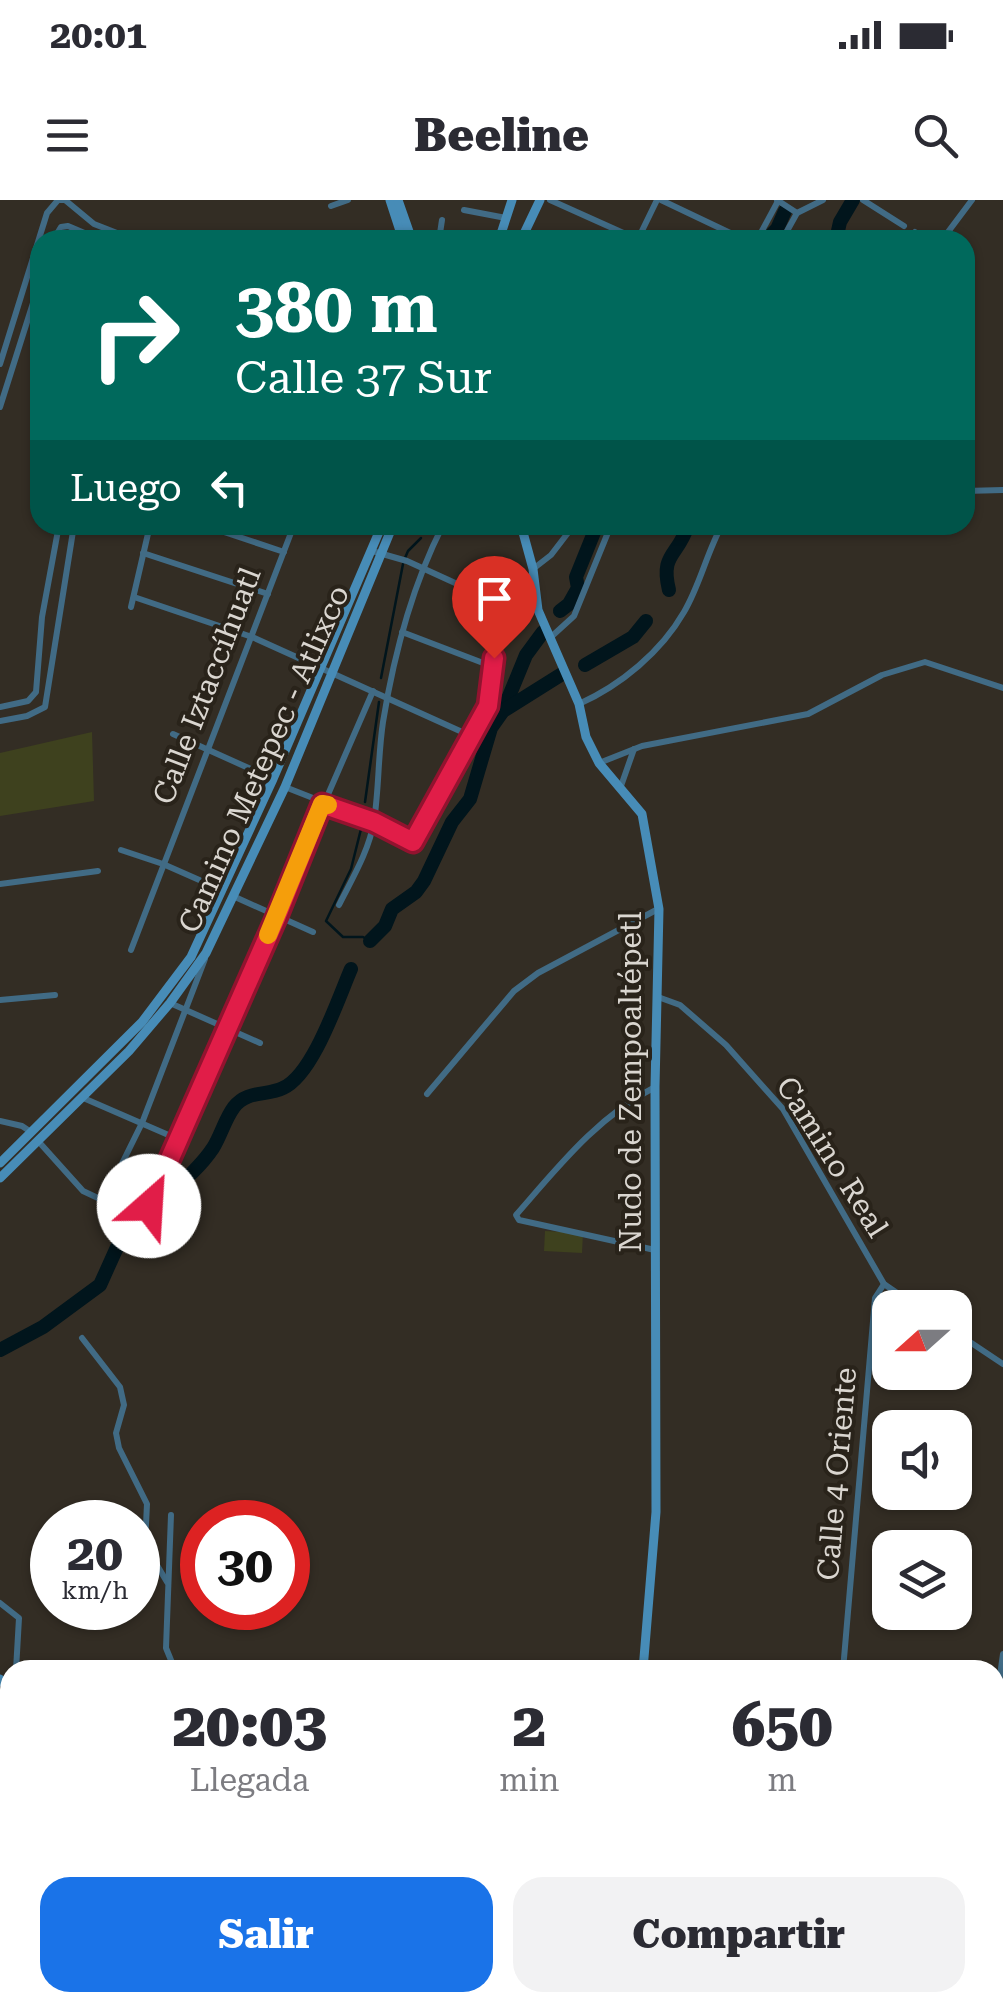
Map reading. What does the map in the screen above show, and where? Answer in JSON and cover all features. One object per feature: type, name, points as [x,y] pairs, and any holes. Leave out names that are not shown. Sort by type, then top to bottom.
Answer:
[{"type":"main road","points":[[390,200],[400,230]]},
{"type":"main road","points":[[398,200],[408,230]]},
{"type":"main road","points":[[502,230],[512,200]]},
{"type":"main road","points":[[526,230],[540,200]]},
{"type":"main road","points":[[377,553],[380,535]]},
{"type":"main road","name":"Camino Metepec - Atlixco","points":[[0,1178],[41,1144],[81,1097],[129,1051],[206,953],[285,787],[327,671],[388,535]]},
{"type":"main road","name":"Nudo de Zempoaltépetl","points":[[524,535],[538,610],[579,704],[586,738],[598,763],[642,814],[659,908],[654,1250],[656,1512],[644,1660]]},
{"type":"main road","points":[[0,1163],[142,1022],[192,957],[327,671]]},
{"type":"street","points":[[42,230],[47,213],[59,200],[108,229]]},
{"type":"street","points":[[331,206],[348,200]]},
{"type":"street","points":[[550,200],[616,230]]},
{"type":"street","points":[[643,230],[659,200],[724,230]]},
{"type":"street","points":[[763,230],[778,200],[797,213]]},
{"type":"street","points":[[788,230],[797,213],[823,200]]},
{"type":"street","points":[[950,230],[972,200]]},
{"type":"street","points":[[865,202],[904,226]]},
{"type":"street","points":[[464,210],[506,218]]},
{"type":"street","points":[[440,230],[442,220]]},
{"type":"street","points":[[0,364],[30,267]]},
{"type":"street","points":[[0,407],[30,312]]},
{"type":"street","points":[[8,338],[20,342]]},
{"type":"street","points":[[975,491],[1003,490]]},
{"type":"street","points":[[0,707],[28,701],[36,692],[42,617],[57,535],[72,535],[56,623],[48,698],[44,707],[27,716],[0,721]]},
{"type":"street","points":[[131,607],[148,535]]},
{"type":"street","points":[[233,535],[284,552]]},
{"type":"street","name":"Calle Iztaccíhuatl","points":[[132,950],[290,535]]},
{"type":"street","points":[[339,906],[374,822],[377,766],[402,632],[422,568],[438,535]]},
{"type":"street","points":[[533,569],[551,555],[566,535]]},
{"type":"street","points":[[551,638],[574,616],[606,535]]},
{"type":"street","points":[[579,704],[626,678],[674,627],[686,610],[718,535]]},
{"type":"street","points":[[143,553],[268,594]]},
{"type":"street","points":[[285,787],[413,842],[488,706],[491,666],[512,609],[422,568],[377,553]]},
{"type":"street","points":[[491,598],[503,568]]},
{"type":"street","points":[[134,597],[252,637],[471,736]]},
{"type":"street","points":[[402,632],[491,666]]},
{"type":"street","points":[[598,763],[634,749],[808,714],[882,675],[925,662],[1003,688]]},
{"type":"street","points":[[149,1206],[374,691]]},
{"type":"street","points":[[173,734],[274,780]]},
{"type":"street","points":[[621,786],[634,749]]},
{"type":"street","points":[[121,850],[223,890]]},
{"type":"street","points":[[0,884],[98,871]]},
{"type":"street","points":[[235,897],[313,932]]},
{"type":"street","points":[[427,1094],[514,991],[538,972],[659,908]]},
{"type":"street","points":[[41,1144],[83,1191],[100,1198],[107,1194],[142,1124],[206,953]]},
{"type":"street","points":[[0,1000],[55,995]]},
{"type":"street","name":"Camino Real","points":[[658,996],[680,1006],[726,1045],[783,1109],[884,1284],[893,1290]]},
{"type":"street","points":[[170,1003],[260,1043]]},
{"type":"street","points":[[654,1250],[519,1220],[516,1215],[582,1139],[632,1099],[655,1087]]},
{"type":"street","points":[[81,1097],[180,1140]]},
{"type":"street","points":[[0,1121],[32,1132]]},
{"type":"street","name":"Calle 4 Oriente","points":[[844,1660],[875,1298],[884,1284]]},
{"type":"street","points":[[82,1338],[120,1387],[124,1405],[116,1433],[119,1448],[147,1504],[145,1545],[166,1582]]},
{"type":"street","points":[[972,1343],[1003,1364]]},
{"type":"street","points":[[171,1515],[166,1648],[171,1660]]},
{"type":"street","points":[[0,1603],[18,1618],[16,1660]]},
{"type":"green space","points":[[92,732],[94,801],[0,816],[0,753]]},
{"type":"green space","points":[[545,1231],[583,1233],[582,1253],[544,1251]]},
{"type":"waterway","points":[[838,230],[853,200]]},
{"type":"waterway","points":[[776,230],[785,211]]},
{"type":"waterway","points":[[560,611],[578,588],[576,577],[593,535]]},
{"type":"waterway","points":[[669,590],[668,562],[684,535]]},
{"type":"waterway","points":[[405,558],[421,538]]},
{"type":"waterway","points":[[381,678],[403,564]]},
{"type":"waterway","points":[[585,665],[633,637],[646,621]]},
{"type":"waterway","points":[[503,711],[526,655],[543,632]]},
{"type":"waterway","points":[[370,941],[385,926],[392,909],[416,892],[424,881],[452,822],[470,799],[491,728],[503,711],[562,674]]},
{"type":"waterway","points":[[365,802],[379,702]]},
{"type":"waterway","points":[[362,825],[351,869],[326,921],[343,937],[370,941]]},
{"type":"waterway","points":[[153,1207],[207,1157],[239,1102],[283,1088],[304,1068],[323,1035],[351,969]]},
{"type":"waterway","points":[[0,1350],[43,1327],[100,1285],[123,1234],[144,1216]]},
{"type":"slow traffic","points":[[268,935],[322,804],[328,805]]},
{"type":"route","points":[[149,1206],[322,804],[374,822],[413,842],[488,706],[494,658]]}]
